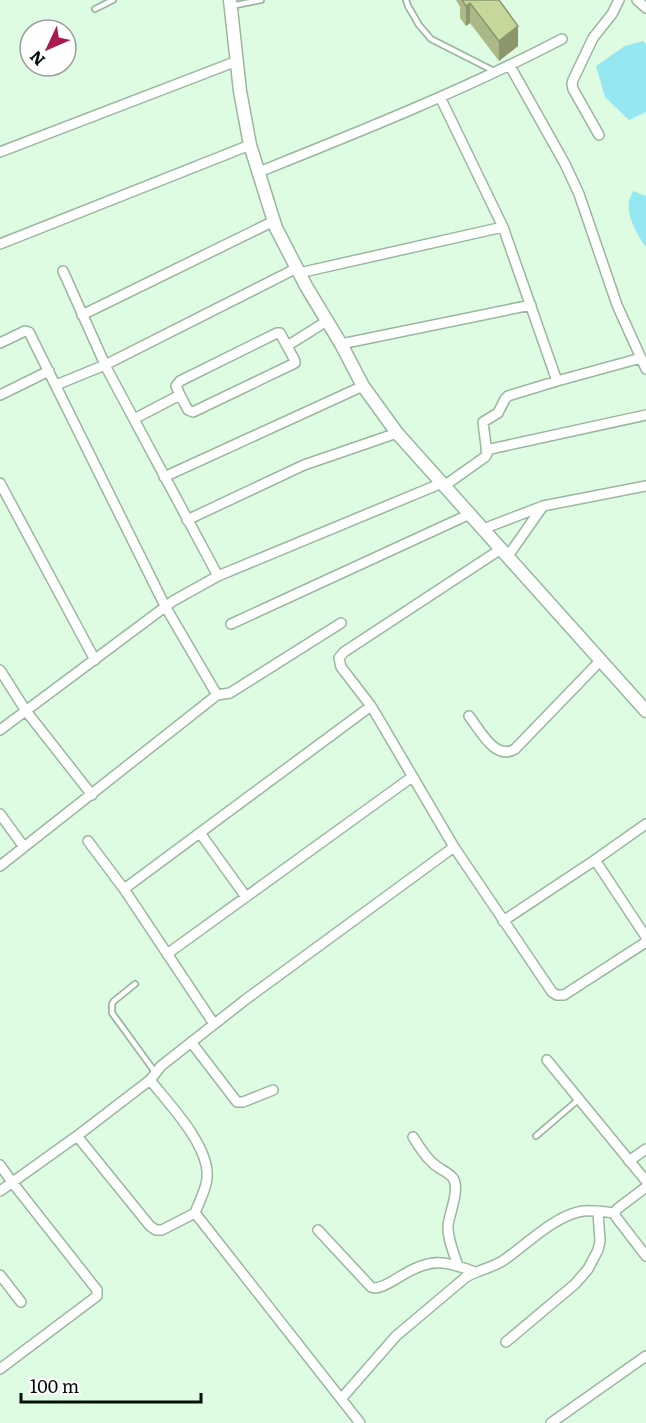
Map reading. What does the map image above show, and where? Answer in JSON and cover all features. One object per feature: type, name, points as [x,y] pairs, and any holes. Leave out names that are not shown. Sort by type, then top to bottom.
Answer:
[{"type":"street","points":[[599,135],[572,84],[593,38],[612,14],[619,0]]},
{"type":"street","points":[[636,0],[646,8]]},
{"type":"street","points":[[231,3],[240,91],[250,145],[276,228],[363,386],[398,433],[646,711]]},
{"type":"street","points":[[259,172],[440,98],[562,39]]},
{"type":"street","points":[[0,152],[237,62]]},
{"type":"street","points":[[510,66],[565,164],[579,194],[617,305],[646,369]]},
{"type":"street","points":[[440,98],[503,227],[558,381]]},
{"type":"street","points":[[0,244],[250,145]]},
{"type":"street","points":[[82,315],[274,221]]},
{"type":"street","points":[[56,385],[105,365],[298,271],[503,227]]},
{"type":"street","points":[[63,271],[105,365],[218,576]]},
{"type":"street","points":[[341,344],[531,305]]},
{"type":"street","points":[[287,346],[327,321]]},
{"type":"street","points":[[0,343],[27,331],[165,606],[217,695]]},
{"type":"street","points":[[277,333],[280,333],[287,346],[295,363],[193,412],[188,410],[180,395],[178,382],[277,333]]},
{"type":"street","points":[[0,730],[172,601],[218,576],[443,484],[485,457],[483,422],[498,413],[506,397],[641,358]]},
{"type":"street","points":[[0,395],[49,372]]},
{"type":"street","points":[[164,477],[363,386]]},
{"type":"street","points":[[134,419],[180,395]]},
{"type":"street","points":[[486,450],[646,416]]},
{"type":"street","points":[[187,520],[304,465],[398,433]]},
{"type":"street","points":[[0,483],[94,660]]},
{"type":"street","points":[[483,529],[543,506],[646,486]]},
{"type":"street","points":[[543,506],[505,553],[342,654],[339,658],[341,667],[371,706],[454,847],[552,992],[564,995],[646,942]]},
{"type":"street","points":[[231,624],[471,514]]},
{"type":"street","points":[[0,866],[217,695],[230,693],[341,624]]},
{"type":"street","points":[[469,716],[499,751],[510,752],[601,660]]},
{"type":"street","points":[[0,670],[26,711],[92,795]]},
{"type":"street","points":[[124,890],[371,706]]},
{"type":"street","points":[[167,954],[412,777]]},
{"type":"street","points":[[0,814],[24,847]]},
{"type":"street","points":[[503,921],[646,824]]},
{"type":"street","points":[[200,833],[246,897]]},
{"type":"street","points":[[88,841],[124,890],[214,1024]]},
{"type":"street","points":[[0,1191],[77,1136],[244,1000],[454,847]]},
{"type":"street","points":[[595,860],[646,937]]},
{"type":"street","points":[[191,1042],[237,1102],[243,1102],[273,1090]]},
{"type":"street","points":[[546,1060],[646,1181]]},
{"type":"street","points":[[77,1136],[150,1226],[156,1230],[162,1230],[195,1213],[207,1178],[204,1157],[192,1133],[153,1076]]},
{"type":"street","points":[[413,1137],[429,1160],[449,1174],[455,1184],[448,1228],[458,1266]]},
{"type":"street","points":[[629,1161],[646,1149]]},
{"type":"street","points":[[0,1166],[98,1290],[97,1296],[0,1369]]},
{"type":"street","points":[[615,1213],[646,1187]]},
{"type":"street","points":[[341,1399],[396,1336],[466,1277],[502,1262],[557,1221],[583,1211],[615,1213]]},
{"type":"street","points":[[506,1342],[575,1284],[588,1269],[600,1241],[598,1212]]},
{"type":"street","points":[[195,1213],[360,1423]]},
{"type":"street","points":[[615,1213],[646,1256]]},
{"type":"street","points":[[318,1230],[371,1287],[384,1286],[410,1270],[427,1264],[444,1262],[475,1272]]},
{"type":"street","points":[[0,1275],[21,1302]]},
{"type":"street","points":[[551,1423],[646,1356]]},
{"type":"lane","points":[[95,9],[112,0]]},
{"type":"lane","points":[[231,3],[261,0]]},
{"type":"lane","points":[[406,0],[418,25],[431,39],[496,72]]},
{"type":"lane","points":[[135,984],[114,1001],[112,1013],[153,1076]]},
{"type":"lane","points":[[536,1136],[578,1100]]},
{"type":"water","points":[[643,41],[646,44],[646,112],[629,120],[605,97],[596,66],[625,46]]},
{"type":"water","points":[[633,191],[646,196],[646,247],[636,232],[629,213],[629,201]]},
{"type":"building","points":[[462,0],[499,0],[518,26],[499,41],[470,3],[466,6]]}]
